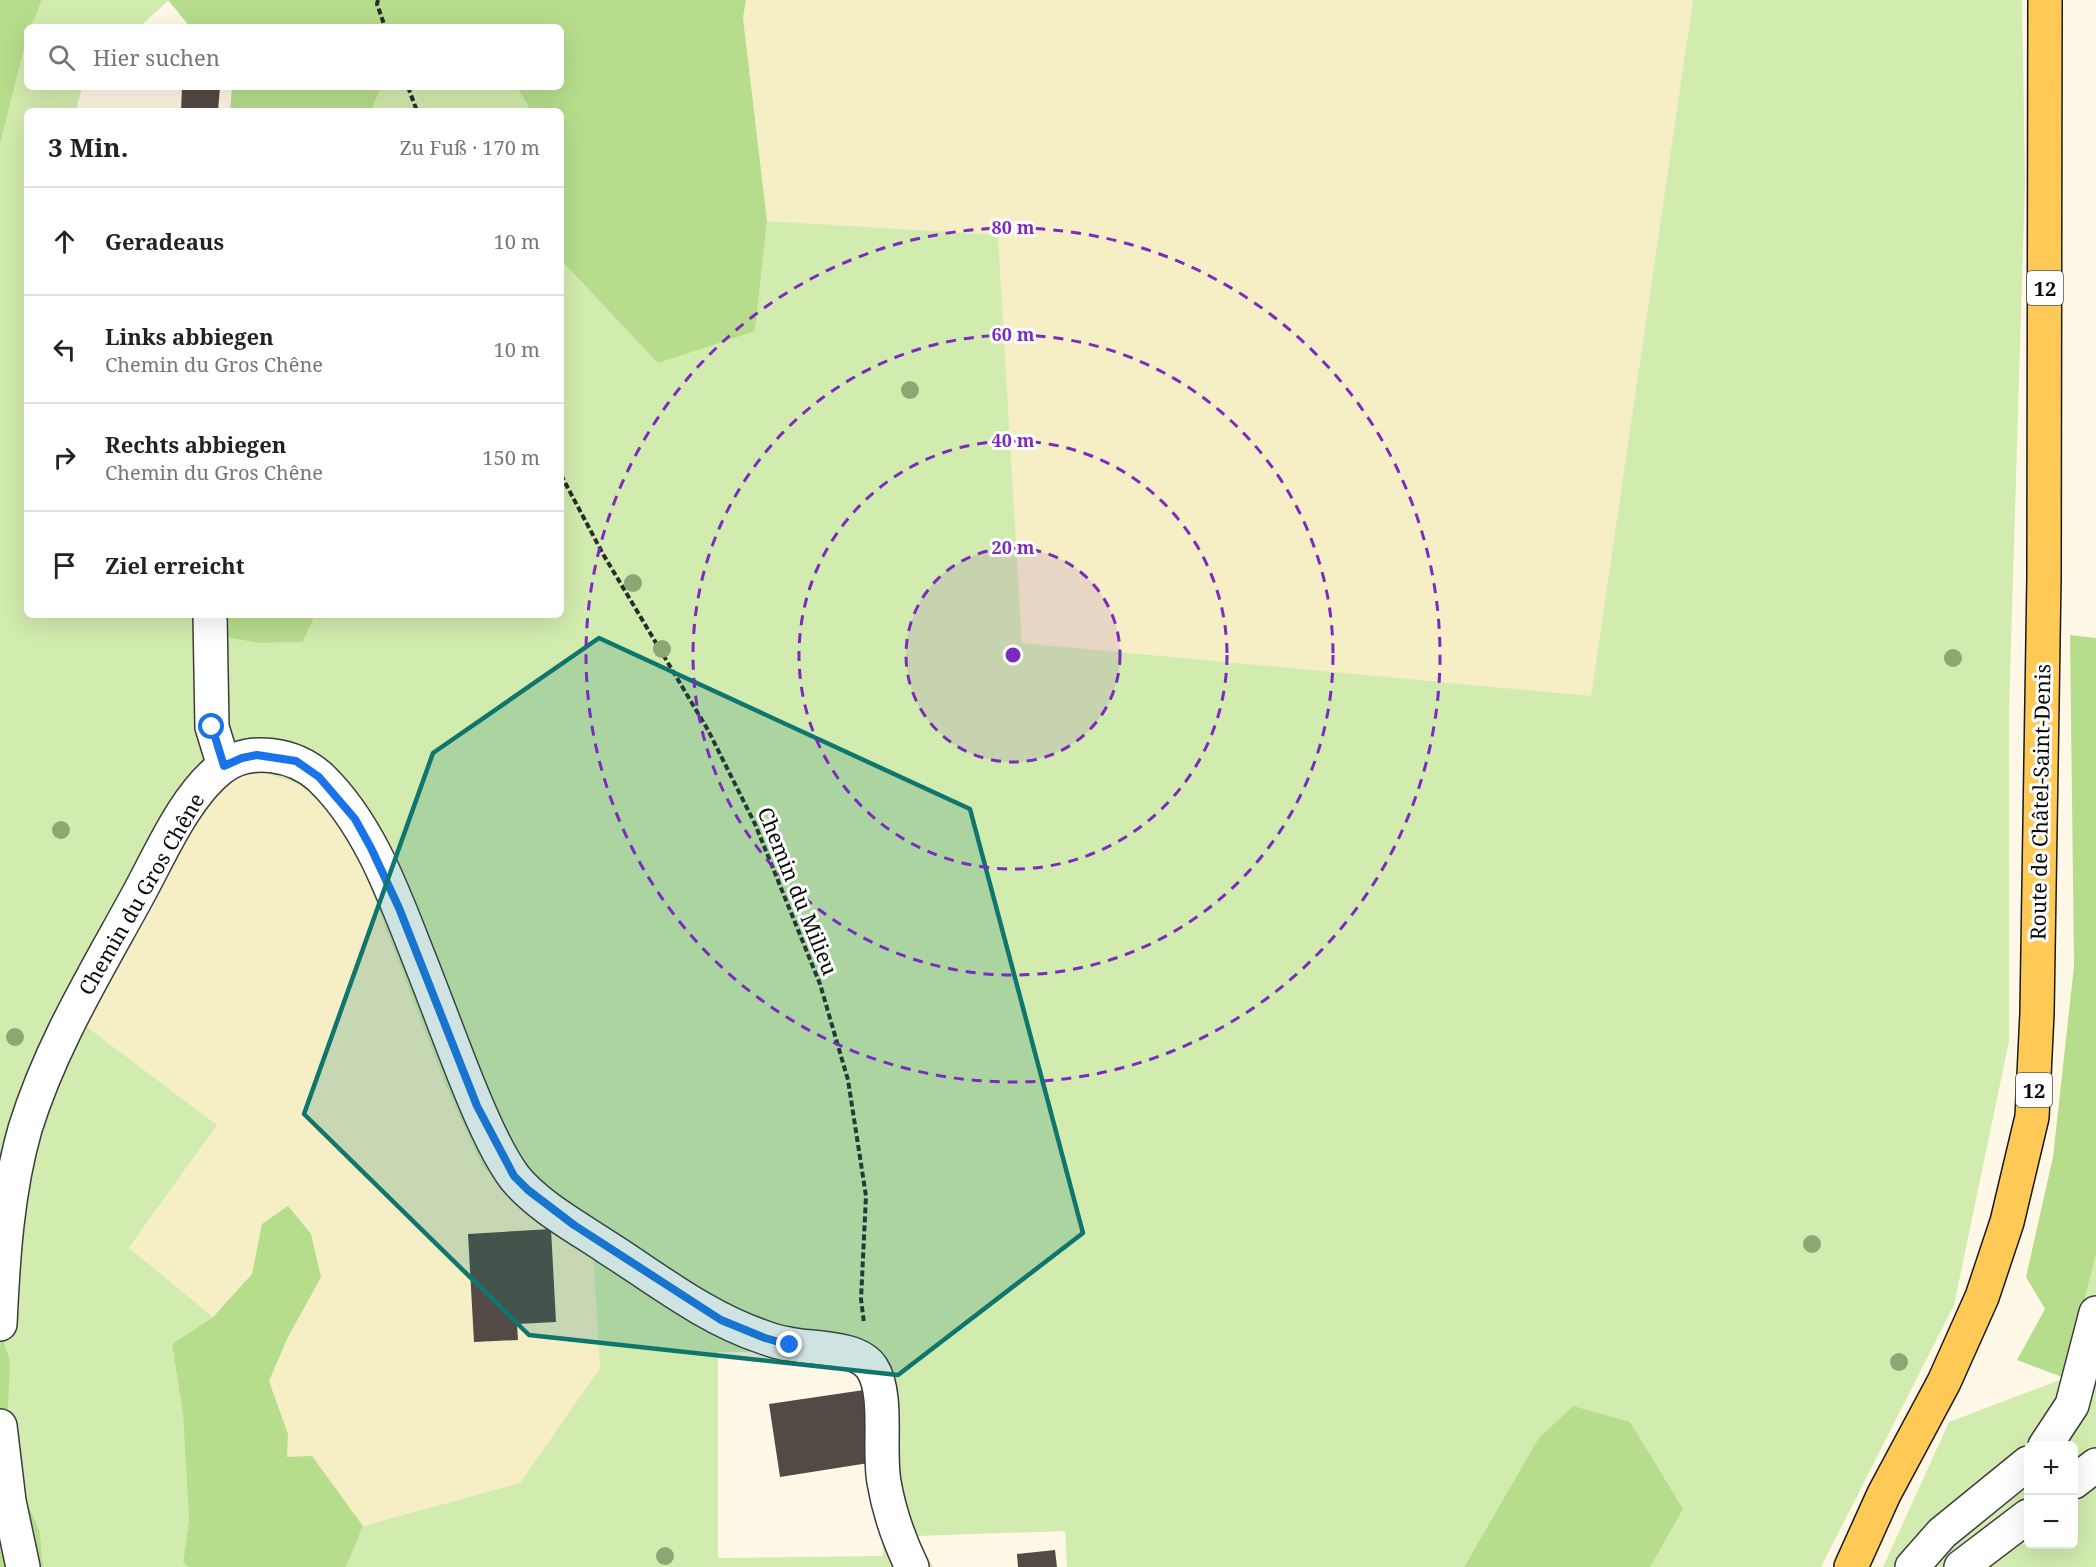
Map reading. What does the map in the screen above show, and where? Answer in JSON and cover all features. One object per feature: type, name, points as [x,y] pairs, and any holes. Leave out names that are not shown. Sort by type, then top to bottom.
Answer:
[{"type":"main road","name":"Route de Châtel-Saint-Denis","points":[[1851,1567],[1884,1494],[1944,1382],[1982,1297],[2007,1222],[2032,1117],[2037,1013],[2044,565],[2045,0]]},
{"type":"street","points":[[210,618],[212,727],[224,766]]},
{"type":"street","name":"Chemin du Gros Chêne","points":[[0,1324],[11,1196],[24,1133],[44,1077],[92,975],[195,796],[224,766],[242,758],[257,755],[296,761],[319,777],[355,819],[399,908],[477,1106],[514,1176],[528,1190],[574,1225],[721,1320],[765,1338],[790,1345],[857,1355],[870,1362]]},
{"type":"street","points":[[2047,1441],[2072,1405],[2096,1313]]},
{"type":"street","points":[[870,1362],[880,1383],[883,1480],[896,1534],[912,1567]]},
{"type":"street","points":[[0,1426],[9,1501],[23,1567]]},
{"type":"street","points":[[1912,1567],[1942,1533],[2024,1466]]},
{"type":"street","points":[[2078,1479],[2096,1466]]},
{"type":"street","points":[[1961,1567],[2024,1519]]},
{"type":"path","points":[[377,2],[384,24]]},
{"type":"path","points":[[409,90],[416,108]]},
{"type":"path","name":"Chemin du Milieu","points":[[564,481],[603,554],[708,730],[755,824],[820,984],[848,1080],[866,1196],[861,1299],[870,1362]]},
{"type":"highlighted area","points":[[599,638],[970,809],[1083,1233],[898,1375],[529,1335],[304,1114],[433,753]]},
{"type":"shaded area","points":[[746,0],[1693,0],[1591,696],[1022,643],[998,236],[767,221],[743,18]]},
{"type":"shaded area","points":[[263,772],[300,785],[329,812],[361,864],[445,1084],[593,1253],[600,1368],[520,1483],[363,1526],[312,1457],[287,1457],[288,1434],[269,1381],[288,1337],[263,1224],[252,1274],[213,1317],[129,1249],[217,1125],[79,1021],[139,894],[228,779]]},
{"type":"green space","points":[[0,0],[42,0],[32,24],[24,24],[24,49],[0,145]]},
{"type":"green space","points":[[42,0],[168,0],[142,24],[32,24]]},
{"type":"green space","points":[[168,0],[746,0],[743,18],[767,221],[755,331],[658,363],[564,263],[564,108],[529,108],[519,90],[564,90],[564,24],[188,24]]},
{"type":"green space","points":[[1693,0],[2022,0],[2025,180],[2009,711],[2009,1041],[1954,1305],[1821,1567],[1650,1567],[1682,1508],[1538,1439],[1464,1567],[1067,1567],[1065,1531],[917,1536],[933,1567],[346,1567],[363,1526],[520,1483],[600,1368],[593,1253],[517,1198],[482,1166],[445,1084],[361,864],[329,812],[300,785],[263,772],[228,779],[190,818],[79,1021],[217,1125],[129,1248],[213,1317],[172,1344],[183,1415],[189,1520],[183,1563],[189,1567],[43,1567],[40,1532],[6,1454],[0,1331],[0,145],[24,49],[24,90],[81,90],[77,108],[24,108],[24,618],[220,618],[220,636],[259,643],[303,642],[314,618],[564,618],[564,262],[755,331],[767,221],[998,235],[1022,643],[1591,696]],"holes":[[[881,1351],[883,1556],[718,1558],[718,1352]]]},
{"type":"green space","points":[[232,90],[380,90],[372,108],[230,108]]},
{"type":"green space","points":[[380,90],[519,90],[529,108],[372,108]]},
{"type":"green space","points":[[220,618],[314,618],[303,642],[259,643],[220,636]]},
{"type":"green space","points":[[2070,635],[2096,638],[2096,1254],[2065,1378],[2017,1360],[2045,1309],[2026,1277],[2053,1157],[2074,966]]},
{"type":"green space","points":[[288,1206],[311,1234],[321,1277],[288,1337],[269,1381],[288,1434],[287,1457],[312,1456],[363,1526],[346,1567],[189,1567],[183,1563],[189,1520],[183,1415],[172,1344],[213,1317],[252,1274],[262,1224]]},
{"type":"green space","points":[[2096,1254],[2096,1567],[1883,1567],[1949,1422],[2065,1378]]},
{"type":"green space","points":[[0,1331],[10,1361],[6,1454],[40,1532],[43,1567],[0,1567]]},
{"type":"green space","points":[[1573,1406],[1630,1422],[1683,1509],[1650,1567],[1464,1567],[1538,1439]]},
{"type":"building","points":[[182,90],[220,90],[218,108],[181,108]]},
{"type":"building","points":[[551,1229],[556,1322],[517,1324],[518,1340],[474,1342],[468,1234]]},
{"type":"building","points":[[864,1390],[875,1462],[780,1477],[769,1404]]},
{"type":"building","points":[[1055,1550],[1057,1567],[1018,1567],[1017,1554]]},
{"type":"route","points":[[212,727],[224,766],[242,758],[257,755],[296,761],[319,777],[355,819],[399,908],[477,1106],[514,1176],[546,1206],[721,1320],[765,1338],[790,1345]]}]
